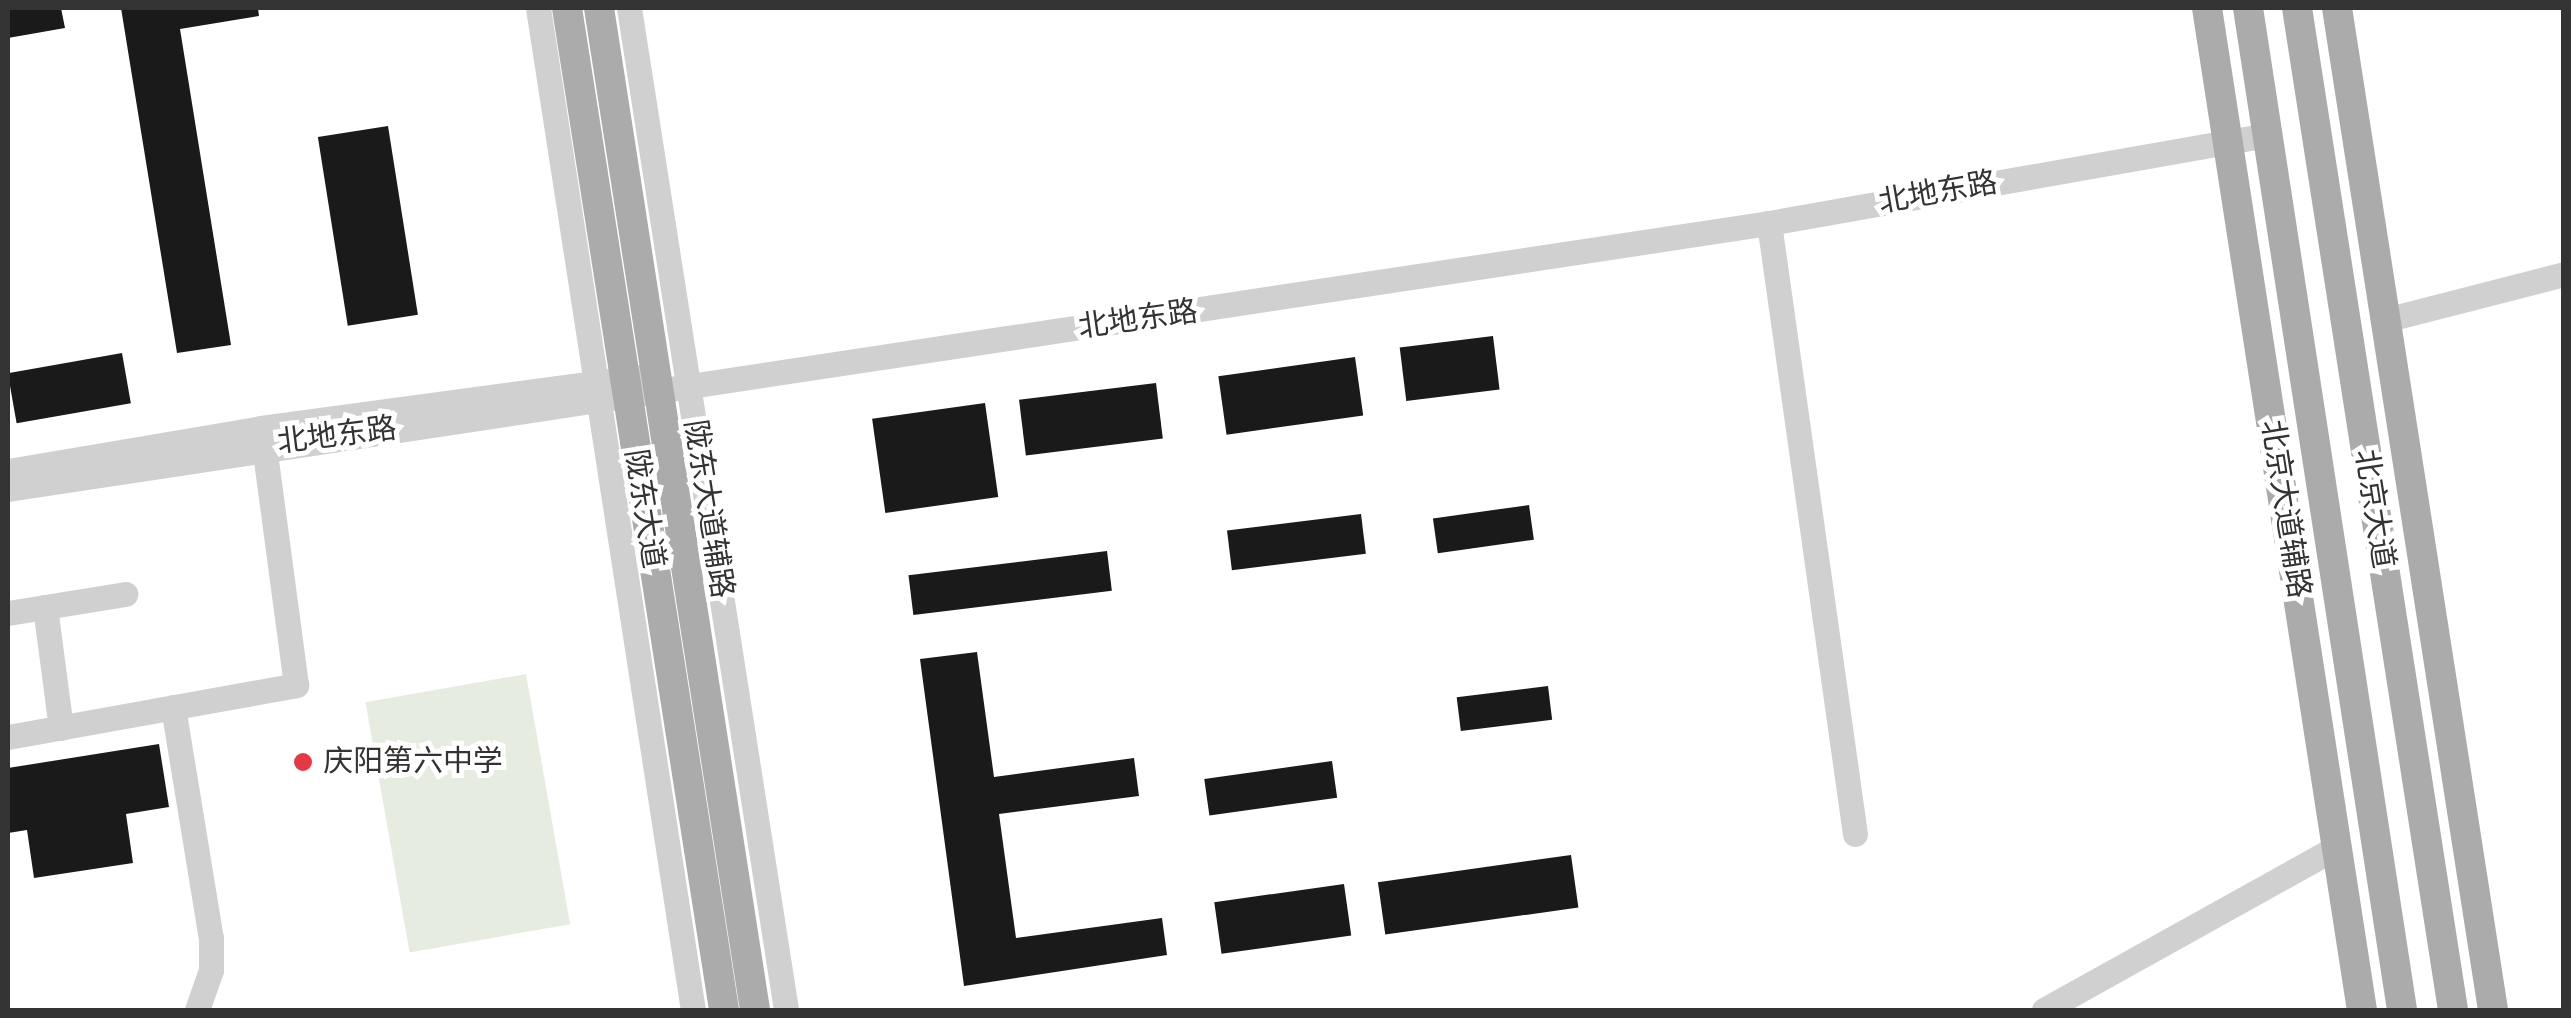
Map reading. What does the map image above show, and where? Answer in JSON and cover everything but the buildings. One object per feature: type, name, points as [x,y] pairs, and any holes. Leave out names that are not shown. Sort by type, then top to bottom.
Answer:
[{"type":"main road","name":"陇东大道","points":[[567,8],[612,390],[724,1010]]},
{"type":"main road","name":"陇东大道","points":[[599,8],[672,381],[754,1010]]},
{"type":"main road","name":"北京大道辅路","points":[[2207,8],[2362,1010]]},
{"type":"main road","name":"北京大道","points":[[2248,8],[2402,1010]]},
{"type":"main road","name":"北京大道","points":[[2298,8],[2453,1010]]},
{"type":"main road","points":[[2338,8],[2493,1010]]},
{"type":"main road","points":[[2320,484],[2369,475]]},
{"type":"street","points":[[538,8],[612,390],[694,1010]]},
{"type":"street","name":"陇东大道辅路","points":[[629,8],[672,381],[786,1010]]},
{"type":"street","name":"北地东路","points":[[672,381],[2266,128]]},
{"type":"street","name":"北地东路","points":[[8,489],[612,390],[1769,223],[2227,134]]},
{"type":"street","points":[[1769,223],[1855,834]]},
{"type":"street","points":[[2385,320],[2564,274]]},
{"type":"street","name":"北地东路","points":[[8,470],[262,428],[612,390]]},
{"type":"street","points":[[8,738],[296,686],[264,446]]},
{"type":"street","points":[[8,613],[125,594]]},
{"type":"street","points":[[45,607],[61,728]]},
{"type":"street","points":[[174,708],[211,938],[212,970],[196,1010]]},
{"type":"street","points":[[2044,1010],[2336,847]]},
{"type":"shaded area","points":[[526,674],[570,924],[410,952],[365,702]]},
{"type":"place","name":"庆阳第六中学","points":[[303,762]]}]
